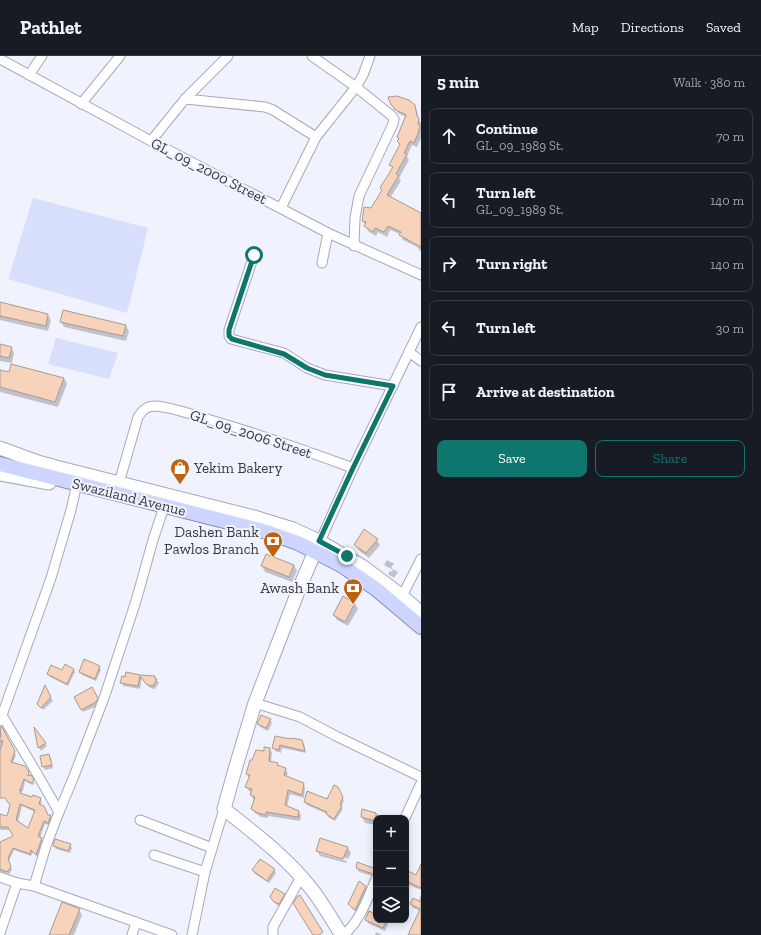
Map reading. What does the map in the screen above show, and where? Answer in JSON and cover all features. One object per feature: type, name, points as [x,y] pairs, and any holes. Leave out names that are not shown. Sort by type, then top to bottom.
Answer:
[{"type":"main road","points":[[0,448],[38,462],[270,521],[293,529],[316,549],[327,563],[373,593],[421,634]]},
{"type":"main road","name":"Swaziland Avenue","points":[[0,460],[274,529],[352,566],[421,620]]},
{"type":"main road","name":"Swaziland Avenue","points":[[0,464],[267,532],[316,549],[328,558],[342,565],[386,597],[421,627]]},
{"type":"main road","points":[[0,474],[76,488],[270,538],[286,544],[316,549],[362,566],[402,596],[421,613]]},
{"type":"main road","points":[[316,549],[255,703],[224,809],[278,853],[348,931]]},
{"type":"street","points":[[29,75],[42,56]]},
{"type":"street","points":[[81,104],[120,56]]},
{"type":"street","points":[[151,141],[185,99],[228,56]]},
{"type":"street","points":[[312,56],[356,88],[394,119],[359,196],[355,218],[354,246]]},
{"type":"street","points":[[281,208],[316,136],[356,88],[363,75],[370,56]]},
{"type":"street","name":"GL_09_2000 Street","points":[[0,59],[81,104],[328,233],[421,276]]},
{"type":"street","points":[[185,99],[265,107],[273,110],[316,136]]},
{"type":"street","points":[[322,264],[328,233]]},
{"type":"street","points":[[254,255],[229,330],[229,336],[232,339],[284,354],[307,368],[325,375],[393,386]]},
{"type":"street","points":[[316,549],[421,327]]},
{"type":"street","points":[[409,352],[421,361]]},
{"type":"street","name":"GL_09_2006 Street","points":[[120,483],[138,417],[142,410],[154,406],[176,410],[246,431],[353,468]]},
{"type":"street","points":[[59,812],[1,716],[51,578],[76,488]]},
{"type":"street","points":[[34,886],[46,846],[104,698],[136,601],[163,510]]},
{"type":"street","points":[[402,596],[421,559]]},
{"type":"street","points":[[255,703],[300,717],[421,777]]},
{"type":"street","points":[[406,815],[421,783]]},
{"type":"street","points":[[192,935],[205,872],[224,809]]},
{"type":"street","points":[[140,820],[212,848]]},
{"type":"street","points":[[154,855],[205,872]]},
{"type":"street","points":[[0,877],[17,883],[34,886],[172,935]]},
{"type":"street","points":[[273,935],[273,927],[301,877]]},
{"type":"street","points":[[0,934],[17,883]]},
{"type":"street","points":[[348,931],[359,917],[373,886]]},
{"type":"street","points":[[132,935],[136,922]]},
{"type":"shaded area","points":[[33,198],[148,228],[127,313],[8,279]]},
{"type":"shaded area","points":[[56,338],[118,353],[109,379],[48,364]]},
{"type":"building","points":[[397,96],[409,100],[415,105],[420,127],[414,143],[410,141],[404,153],[407,154],[396,174],[399,175],[387,195],[421,213],[421,247],[399,235],[401,232],[388,226],[384,232],[375,228],[373,232],[364,226],[366,222],[362,221],[364,207],[371,208],[382,190],[380,188],[393,167],[389,165],[400,144],[397,141],[399,139],[397,137],[406,115],[394,109],[388,97]]},
{"type":"building","points":[[0,302],[48,314],[46,326],[0,316]]},
{"type":"building","points":[[63,310],[126,325],[123,336],[60,322]]},
{"type":"building","points":[[0,344],[12,347],[9,358],[0,356]]},
{"type":"building","points":[[11,364],[64,378],[55,402],[0,387],[0,370],[9,372]]},
{"type":"building","points":[[364,529],[378,539],[366,553],[354,545]]},
{"type":"building","points":[[266,554],[294,565],[289,577],[261,566]]},
{"type":"building","points":[[343,596],[355,603],[345,622],[333,615]]},
{"type":"building","points":[[84,659],[100,666],[95,679],[79,672]]},
{"type":"building","points":[[65,664],[74,669],[67,684],[47,674],[51,665],[62,670]]},
{"type":"building","points":[[126,672],[155,676],[155,679],[157,679],[153,686],[147,685],[140,676],[138,686],[120,683],[122,676],[125,677]]},
{"type":"building","points":[[45,685],[51,697],[41,708],[37,704]]},
{"type":"building","points":[[92,687],[98,698],[96,702],[81,710],[74,697]]},
{"type":"building","points":[[261,715],[271,719],[266,728],[257,724]]},
{"type":"building","points":[[0,727],[2,727],[15,751],[11,762],[25,766],[29,772],[28,776],[31,775],[34,780],[31,783],[24,779],[19,790],[21,790],[20,793],[41,798],[39,804],[44,806],[48,815],[51,815],[48,823],[44,821],[38,836],[42,838],[36,855],[31,850],[30,854],[13,848],[8,858],[11,867],[7,872],[0,869],[0,842],[13,836],[8,827],[0,827],[0,814],[7,816],[10,805],[5,798],[0,798],[0,750],[3,741],[0,741]],"holes":[[[20,804],[35,810],[28,828],[16,820]]]},
{"type":"building","points":[[34,727],[46,743],[38,748]]},
{"type":"building","points":[[275,736],[302,740],[305,751],[280,745],[279,750],[272,748]]},
{"type":"building","points":[[264,747],[270,748],[269,761],[278,763],[277,765],[286,768],[284,775],[304,783],[302,795],[288,790],[285,805],[299,811],[298,817],[266,812],[266,815],[251,809],[255,797],[250,795],[252,789],[245,787],[250,775],[246,774],[250,760],[252,760],[256,750],[264,751]]},
{"type":"building","points":[[49,754],[52,765],[42,767],[40,756]]},
{"type":"building","points":[[334,785],[338,787],[343,797],[340,805],[342,806],[334,819],[326,814],[327,812],[304,802],[307,791],[327,799]]},
{"type":"building","points":[[362,809],[376,813],[376,815],[373,815],[373,820],[361,817]]},
{"type":"building","points":[[320,838],[348,847],[343,859],[316,851]]},
{"type":"building","points":[[55,839],[71,844],[68,851],[53,846]]},
{"type":"building","points":[[260,859],[275,869],[267,881],[252,870]]},
{"type":"building","points":[[357,862],[373,868],[373,874],[356,868]]},
{"type":"building","points":[[421,864],[421,888],[409,882],[409,872],[416,875]]},
{"type":"building","points":[[359,881],[366,886],[355,910],[348,904]]},
{"type":"building","points":[[275,888],[285,894],[279,904],[274,902],[270,897]]},
{"type":"building","points":[[300,895],[323,932],[319,935],[313,935],[293,903]]},
{"type":"building","points":[[413,898],[421,902],[421,935],[408,935],[420,909],[410,904]]},
{"type":"building","points":[[62,902],[80,909],[69,935],[49,935]]},
{"type":"building","points":[[369,911],[373,913],[373,923],[386,923],[383,928],[365,920]]},
{"type":"place","name":"Yekim Bakery","points":[[180,485]]},
{"type":"place","name":"Dashen Bank Pawlos Branch","points":[[273,558]]},
{"type":"place","name":"Awash Bank","points":[[353,605]]},
{"type":"route","points":[[254,255],[229,330],[229,336],[232,339],[284,354],[307,368],[325,375],[393,386],[319,541],[347,556]]}]
